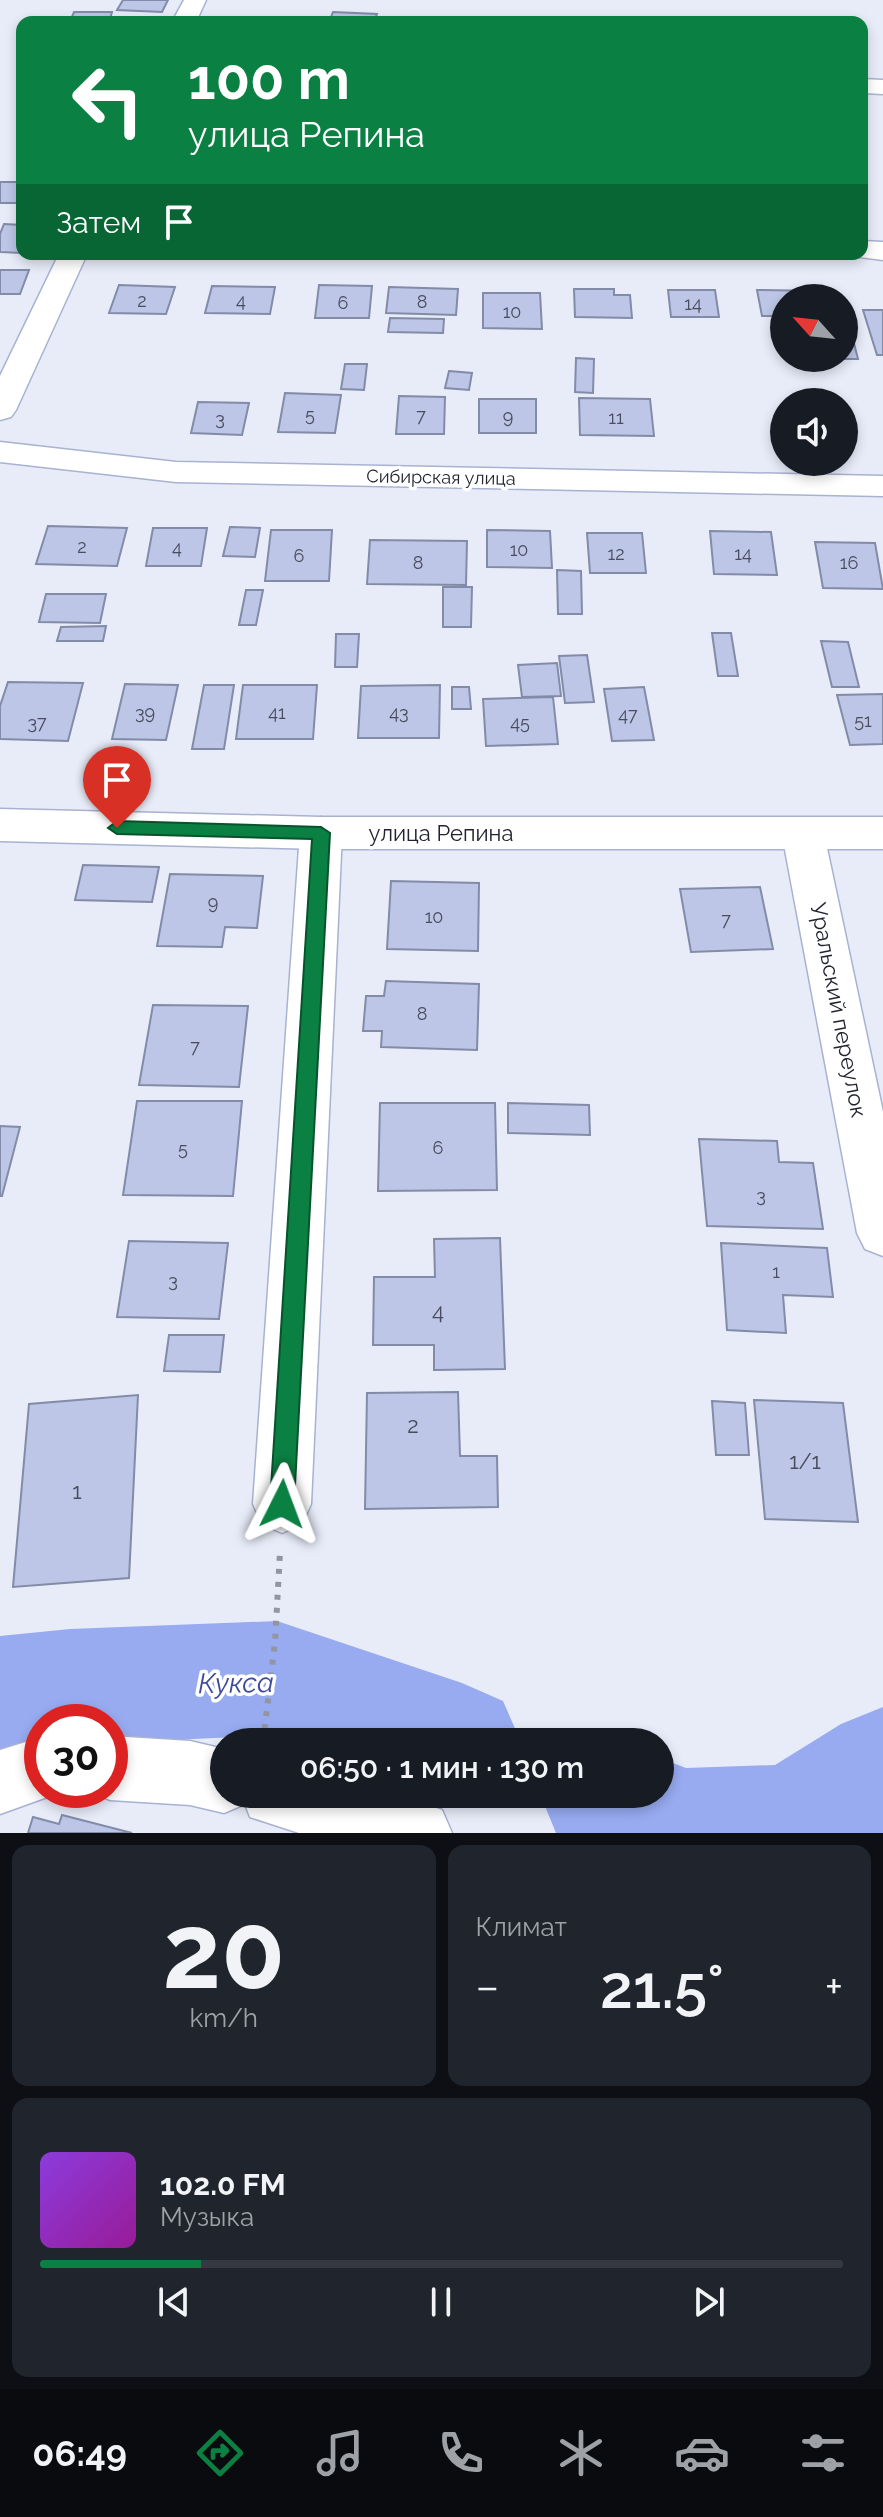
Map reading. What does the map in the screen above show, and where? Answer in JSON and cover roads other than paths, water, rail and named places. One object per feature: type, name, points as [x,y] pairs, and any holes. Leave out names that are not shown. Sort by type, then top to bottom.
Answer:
[{"type":"street","points":[[0,410],[70,260]]},
{"type":"street","name":"Сибирская улица","points":[[0,452],[176,472],[883,486]]},
{"type":"street","name":"улица Репина","points":[[0,825],[321,833],[883,833]]},
{"type":"street","points":[[282,1504],[321,833]]},
{"type":"street","name":"Уральский переулок","points":[[803,834],[883,1233]]},
{"type":"street","points":[[128,1769],[190,1773],[210,1778]]},
{"type":"street","points":[[0,1782],[24,1775]]},
{"type":"street","points":[[325,1808],[419,1833]]},
{"type":"waterway","name":"Кукса","points":[[0,1694],[70,1687],[277,1678],[422,1728]]},
{"type":"waterway","name":"Кукса","points":[[634,1808],[686,1829],[790,1825],[883,1766]]}]
